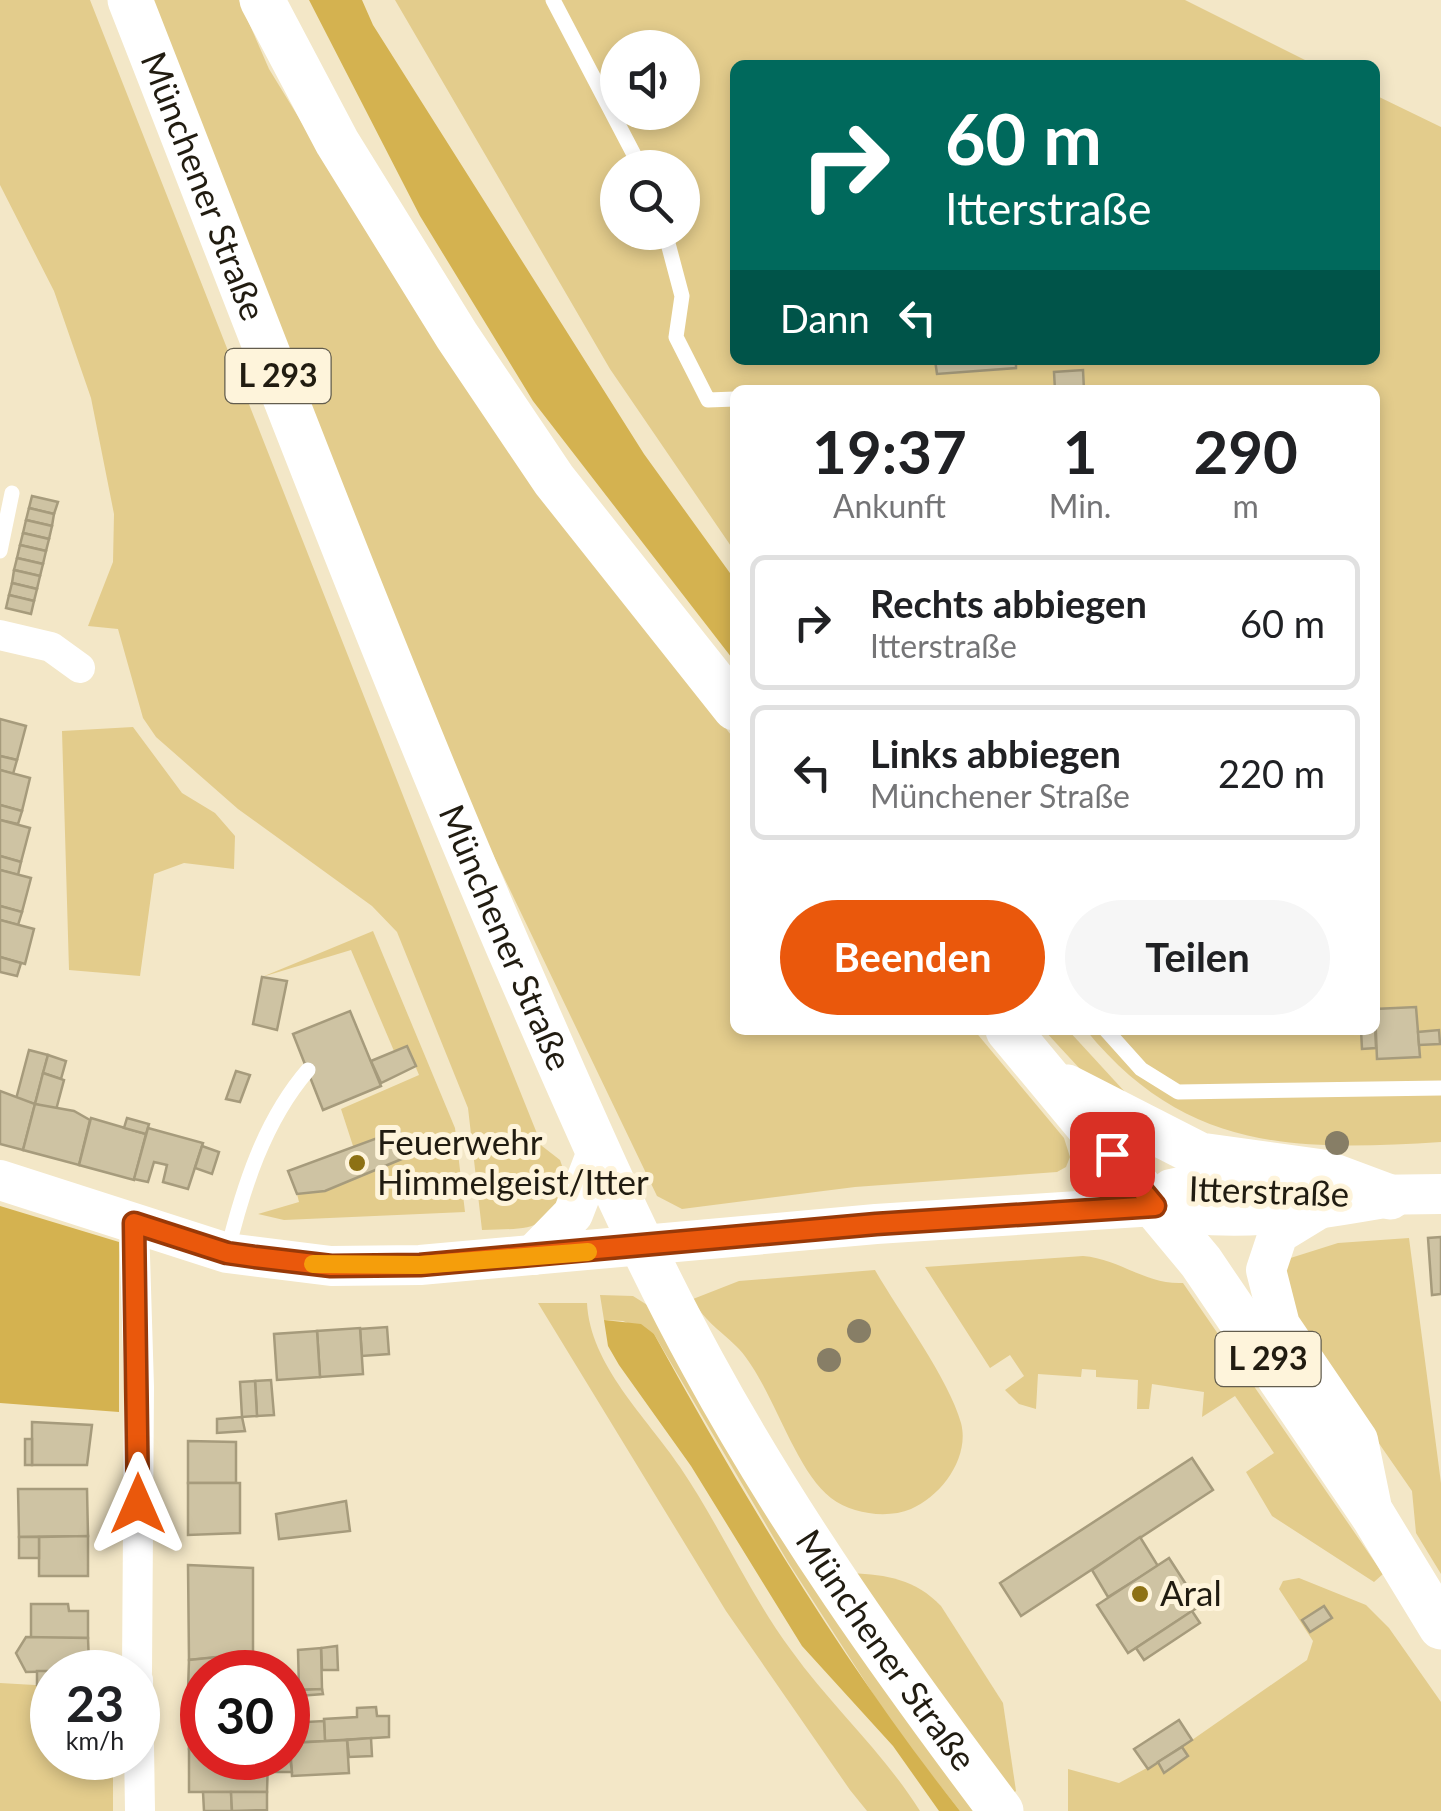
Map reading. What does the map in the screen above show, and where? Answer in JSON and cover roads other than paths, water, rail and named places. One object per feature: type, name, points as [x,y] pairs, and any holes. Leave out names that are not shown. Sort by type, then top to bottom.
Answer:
[{"type":"main road","name":"Münchener Straße","points":[[130,0],[426,752],[597,1152],[706,1369],[802,1531],[882,1652],[1001,1811]]},
{"type":"main road","points":[[262,0],[337,142],[457,336],[554,480],[730,702]]},
{"type":"main road","name":"L 293","points":[[1012,1035],[1200,1262],[1374,1517],[1441,1627]]},
{"type":"main road","points":[[1048,1077],[1200,1154],[1323,1172],[1390,1197]]},
{"type":"street","points":[[0,634],[52,647],[80,668]]},
{"type":"street","points":[[533,1255],[573,1214],[597,1152]]},
{"type":"street","name":"Itterstraße","points":[[0,1180],[227,1253],[331,1266],[420,1265],[876,1224],[1155,1206],[1190,1216],[1320,1209],[1390,1197],[1441,1194]]},
{"type":"street","name":"Itterstraße","points":[[1155,1206],[1171,1189],[1194,1184],[1390,1197]]},
{"type":"street","points":[[1320,1209],[1278,1234],[1266,1270],[1280,1324],[1358,1440],[1374,1517]]},
{"type":"street","points":[[134,1223],[139,1387],[137,1650]]},
{"type":"street","points":[[140,1780],[140,1811]]},
{"type":"lane","points":[[553,0],[632,150]]},
{"type":"lane","points":[[670,250],[682,296],[676,337],[708,400],[730,400]]},
{"type":"lane","points":[[0,551],[12,494]]},
{"type":"lane","points":[[1110,1035],[1141,1069],[1178,1092],[1441,1088]]},
{"type":"lane","points":[[227,1253],[238,1209],[278,1104],[308,1070]]},
{"type":"place","name":"Feuerwehr Himmelgeist/Itter","points":[[357,1163]]},
{"type":"place","name":"Aral","points":[[1140,1594]]}]
